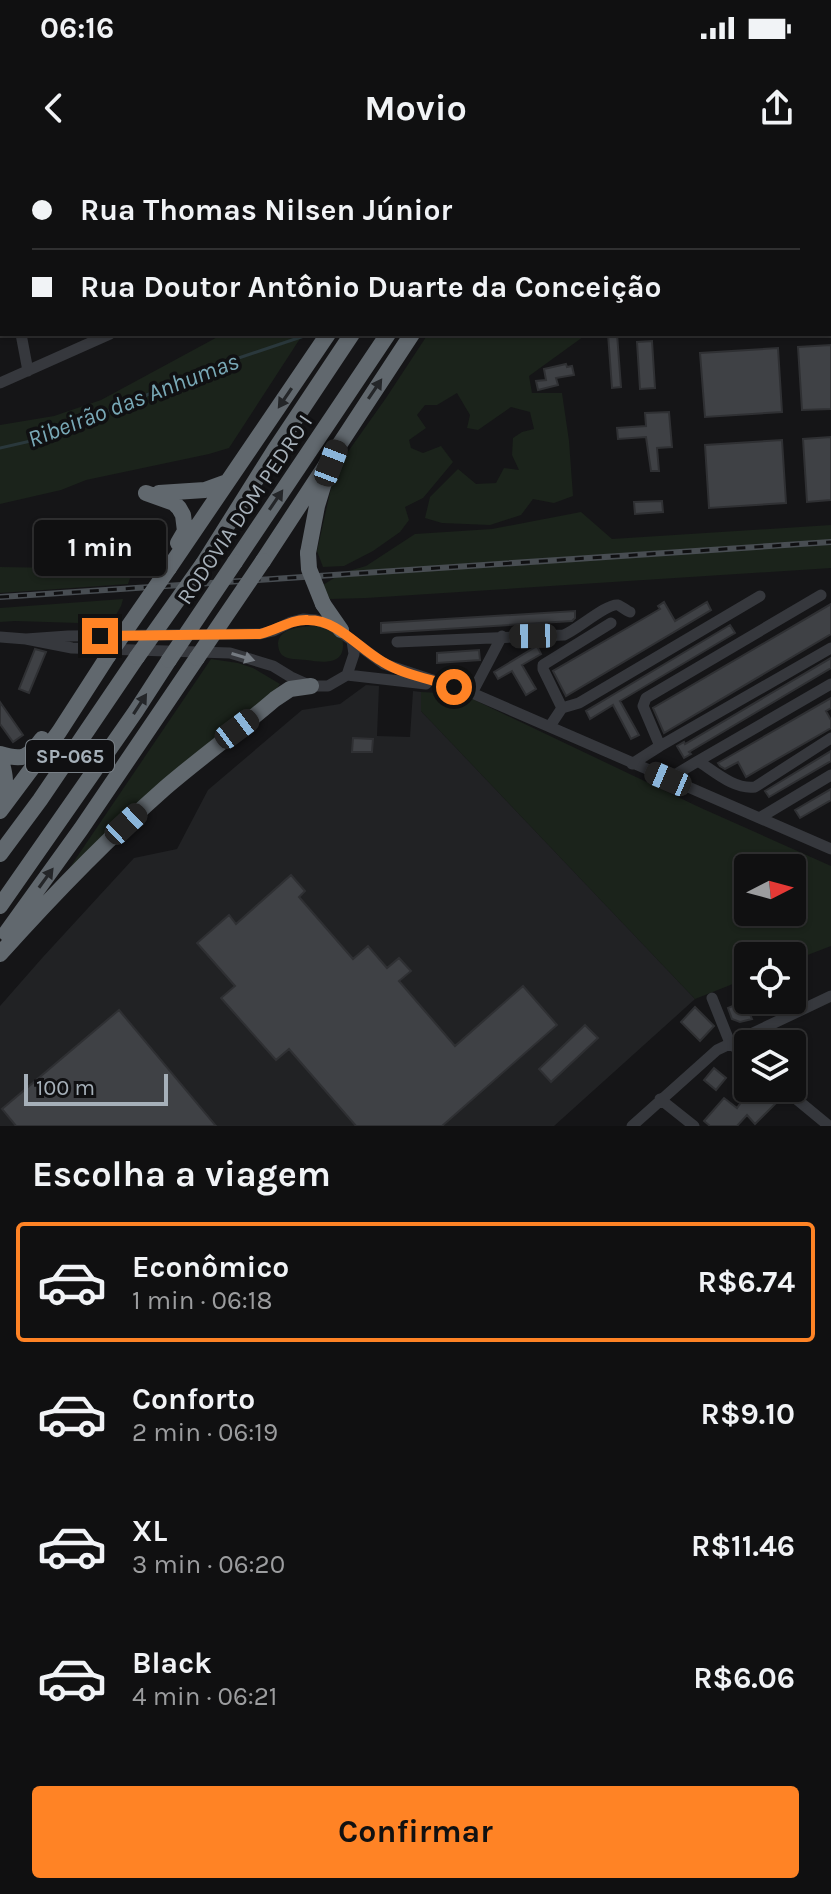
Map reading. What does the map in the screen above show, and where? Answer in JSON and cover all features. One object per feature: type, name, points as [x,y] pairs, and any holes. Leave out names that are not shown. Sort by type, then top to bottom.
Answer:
[{"type":"highway","name":"SP-065","points":[[0,811],[59,732],[327,336]]},
{"type":"highway","name":"RODOVIA DOM PEDRO I","points":[[0,854],[203,564],[351,336]]},
{"type":"highway","name":"RODOVIA DOM PEDRO I","points":[[0,906],[136,711],[387,336]]},
{"type":"highway","points":[[347,636],[323,604],[309,569],[311,530],[338,444],[411,336]]},
{"type":"highway","name":"SP-065","points":[[0,940],[81,829],[263,561],[338,444]]},
{"type":"highway","points":[[169,568],[174,550],[185,531],[183,515],[174,503],[146,493],[205,490],[227,482]]},
{"type":"highway","points":[[0,799],[6,786],[0,756],[27,757],[80,687],[92,682]]},
{"type":"highway","points":[[0,954],[95,853],[168,786],[275,699],[290,689],[311,686]]},
{"type":"street","points":[[21,336],[28,371]]},
{"type":"street","points":[[0,383],[87,339]]},
{"type":"street","points":[[660,746],[643,706],[646,698],[821,595]]},
{"type":"street","points":[[550,726],[562,708],[579,703],[760,596]]},
{"type":"street","points":[[397,642],[564,635],[610,606],[619,605],[630,612]]},
{"type":"street","points":[[26,639],[260,634],[291,622],[316,620],[331,625],[384,664],[472,693],[831,849]]},
{"type":"street","points":[[562,708],[543,665],[611,623]]},
{"type":"street","points":[[347,636],[354,654],[347,675]]},
{"type":"street","points":[[472,693],[502,636]]},
{"type":"street","points":[[0,637],[72,648],[230,653],[273,666],[311,686],[328,686],[347,675],[454,687]]},
{"type":"street","points":[[632,764],[831,648]]},
{"type":"street","points":[[668,779],[831,684]]},
{"type":"street","points":[[698,761],[737,785],[755,787],[831,738]]},
{"type":"street","points":[[761,817],[831,775]]},
{"type":"street","points":[[632,1126],[717,1050],[831,996]]},
{"type":"street","points":[[712,998],[734,1046]]},
{"type":"street","points":[[660,1099],[694,1126]]},
{"type":"street","points":[[800,1102],[829,1126]]},
{"type":"shaded area","points":[[219,336],[302,336],[229,448],[86,480],[61,490],[0,504],[0,425],[54,416],[101,400]]},
{"type":"shaded area","points":[[427,336],[584,336],[529,376],[532,393],[562,393],[573,496],[554,503],[533,499],[521,515],[490,525],[442,523],[425,518],[430,497],[458,469],[476,484],[496,483],[504,468],[519,470],[512,455],[513,438],[534,429],[530,412],[511,407],[478,430],[467,428],[470,415],[457,393],[437,405],[425,405],[417,415],[426,428],[409,440],[411,448],[423,453],[441,446],[453,462],[423,498],[405,507],[409,520],[400,532],[344,566],[323,567],[317,551],[335,470]]},
{"type":"shaded area","points":[[581,512],[612,539],[831,525],[831,568],[366,598],[330,599],[323,585],[342,573],[366,566],[415,534],[492,529]]},
{"type":"shaded area","points":[[124,561],[132,572],[128,584],[0,593],[0,567],[60,568]]},
{"type":"shaded area","points":[[123,599],[111,624],[0,622],[0,608]]},
{"type":"shaded area","points":[[327,627],[342,637],[339,657],[321,662],[290,659],[281,654],[278,643],[283,634],[292,629]]},
{"type":"shaded area","points":[[211,659],[253,668],[280,684],[274,693],[60,882]]},
{"type":"shaded area","points":[[366,685],[379,686],[377,736],[410,737],[413,691],[421,692],[421,711],[695,999],[554,1126],[0,1126],[0,1006],[134,858],[177,849],[208,790],[302,710],[340,704]]},
{"type":"shaded area","points":[[421,692],[462,694],[804,854],[734,854],[734,926],[806,926],[806,855],[831,866],[831,946],[806,956],[806,942],[734,942],[734,984],[695,999],[421,711]]},
{"type":"building","points":[[608,336],[617,336],[621,387],[612,388]]},
{"type":"building","points":[[652,341],[655,388],[640,389],[637,342]]},
{"type":"building","points":[[831,345],[831,409],[802,410],[798,347]]},
{"type":"building","points":[[778,348],[782,412],[705,417],[700,353]]},
{"type":"building","points":[[566,364],[567,367],[572,366],[574,375],[556,378],[558,385],[538,390],[536,381],[546,380],[544,369]]},
{"type":"building","points":[[669,412],[672,447],[657,448],[659,471],[651,471],[646,437],[618,439],[617,428],[646,426],[645,413]]},
{"type":"building","points":[[831,437],[831,500],[807,502],[803,439]]},
{"type":"building","points":[[782,440],[786,503],[709,508],[705,445]]},
{"type":"building","points":[[662,501],[663,512],[635,514],[634,502]]},
{"type":"building","points":[[664,602],[675,621],[707,602],[711,610],[566,696],[553,671],[660,609],[658,606]]},
{"type":"building","points":[[831,604],[831,634],[664,733],[653,708]]},
{"type":"building","points":[[575,611],[572,621],[381,633],[381,623]]},
{"type":"building","points":[[730,625],[735,633],[620,701],[639,735],[631,739],[613,705],[590,719],[586,711]]},
{"type":"building","points":[[537,646],[541,654],[522,665],[536,689],[526,695],[512,671],[498,679],[494,672]]},
{"type":"building","points":[[35,649],[46,652],[29,693],[19,689]]},
{"type":"building","points":[[479,650],[480,660],[437,663],[437,653]]},
{"type":"building","points":[[831,658],[831,668],[689,752],[691,754],[684,758],[677,746]]},
{"type":"building","points":[[831,698],[831,708],[826,711],[831,728],[746,777],[738,762],[725,769],[718,763]]},
{"type":"building","points":[[0,702],[23,735],[13,742],[0,724]]},
{"type":"building","points":[[353,738],[373,739],[372,752],[352,752]]},
{"type":"building","points":[[831,751],[831,761],[769,797],[765,791]]},
{"type":"building","points":[[831,789],[831,800],[800,818],[795,810]]},
{"type":"building","points":[[291,875],[305,891],[299,897],[353,959],[368,946],[387,968],[399,958],[411,971],[399,981],[455,1046],[523,986],[557,1025],[442,1126],[356,1126],[289,1049],[276,1060],[221,998],[235,986],[197,943],[229,915],[236,924]]},
{"type":"building","points":[[734,1005],[734,1014],[750,1014],[752,1019],[740,1022],[732,1019],[728,1008]]},
{"type":"building","points":[[695,1007],[714,1026],[700,1041],[681,1022]]},
{"type":"building","points":[[119,1010],[216,1126],[16,1126],[2,1109]]},
{"type":"building","points":[[585,1025],[598,1038],[551,1082],[539,1069]]},
{"type":"building","points":[[714,1068],[726,1078],[716,1090],[704,1080]]},
{"type":"building","points":[[724,1098],[737,1108],[741,1102],[777,1102],[755,1124],[747,1115],[737,1126],[710,1126],[704,1121]]},
{"type":"waterway","name":"Ribeirão das Anhumas","points":[[0,448],[48,437],[215,366],[304,336]]},
{"type":"railway","points":[[0,597],[831,542]]},
{"type":"route","points":[[100,636],[260,634],[303,619],[316,620],[341,630],[384,664],[454,687]]}]
